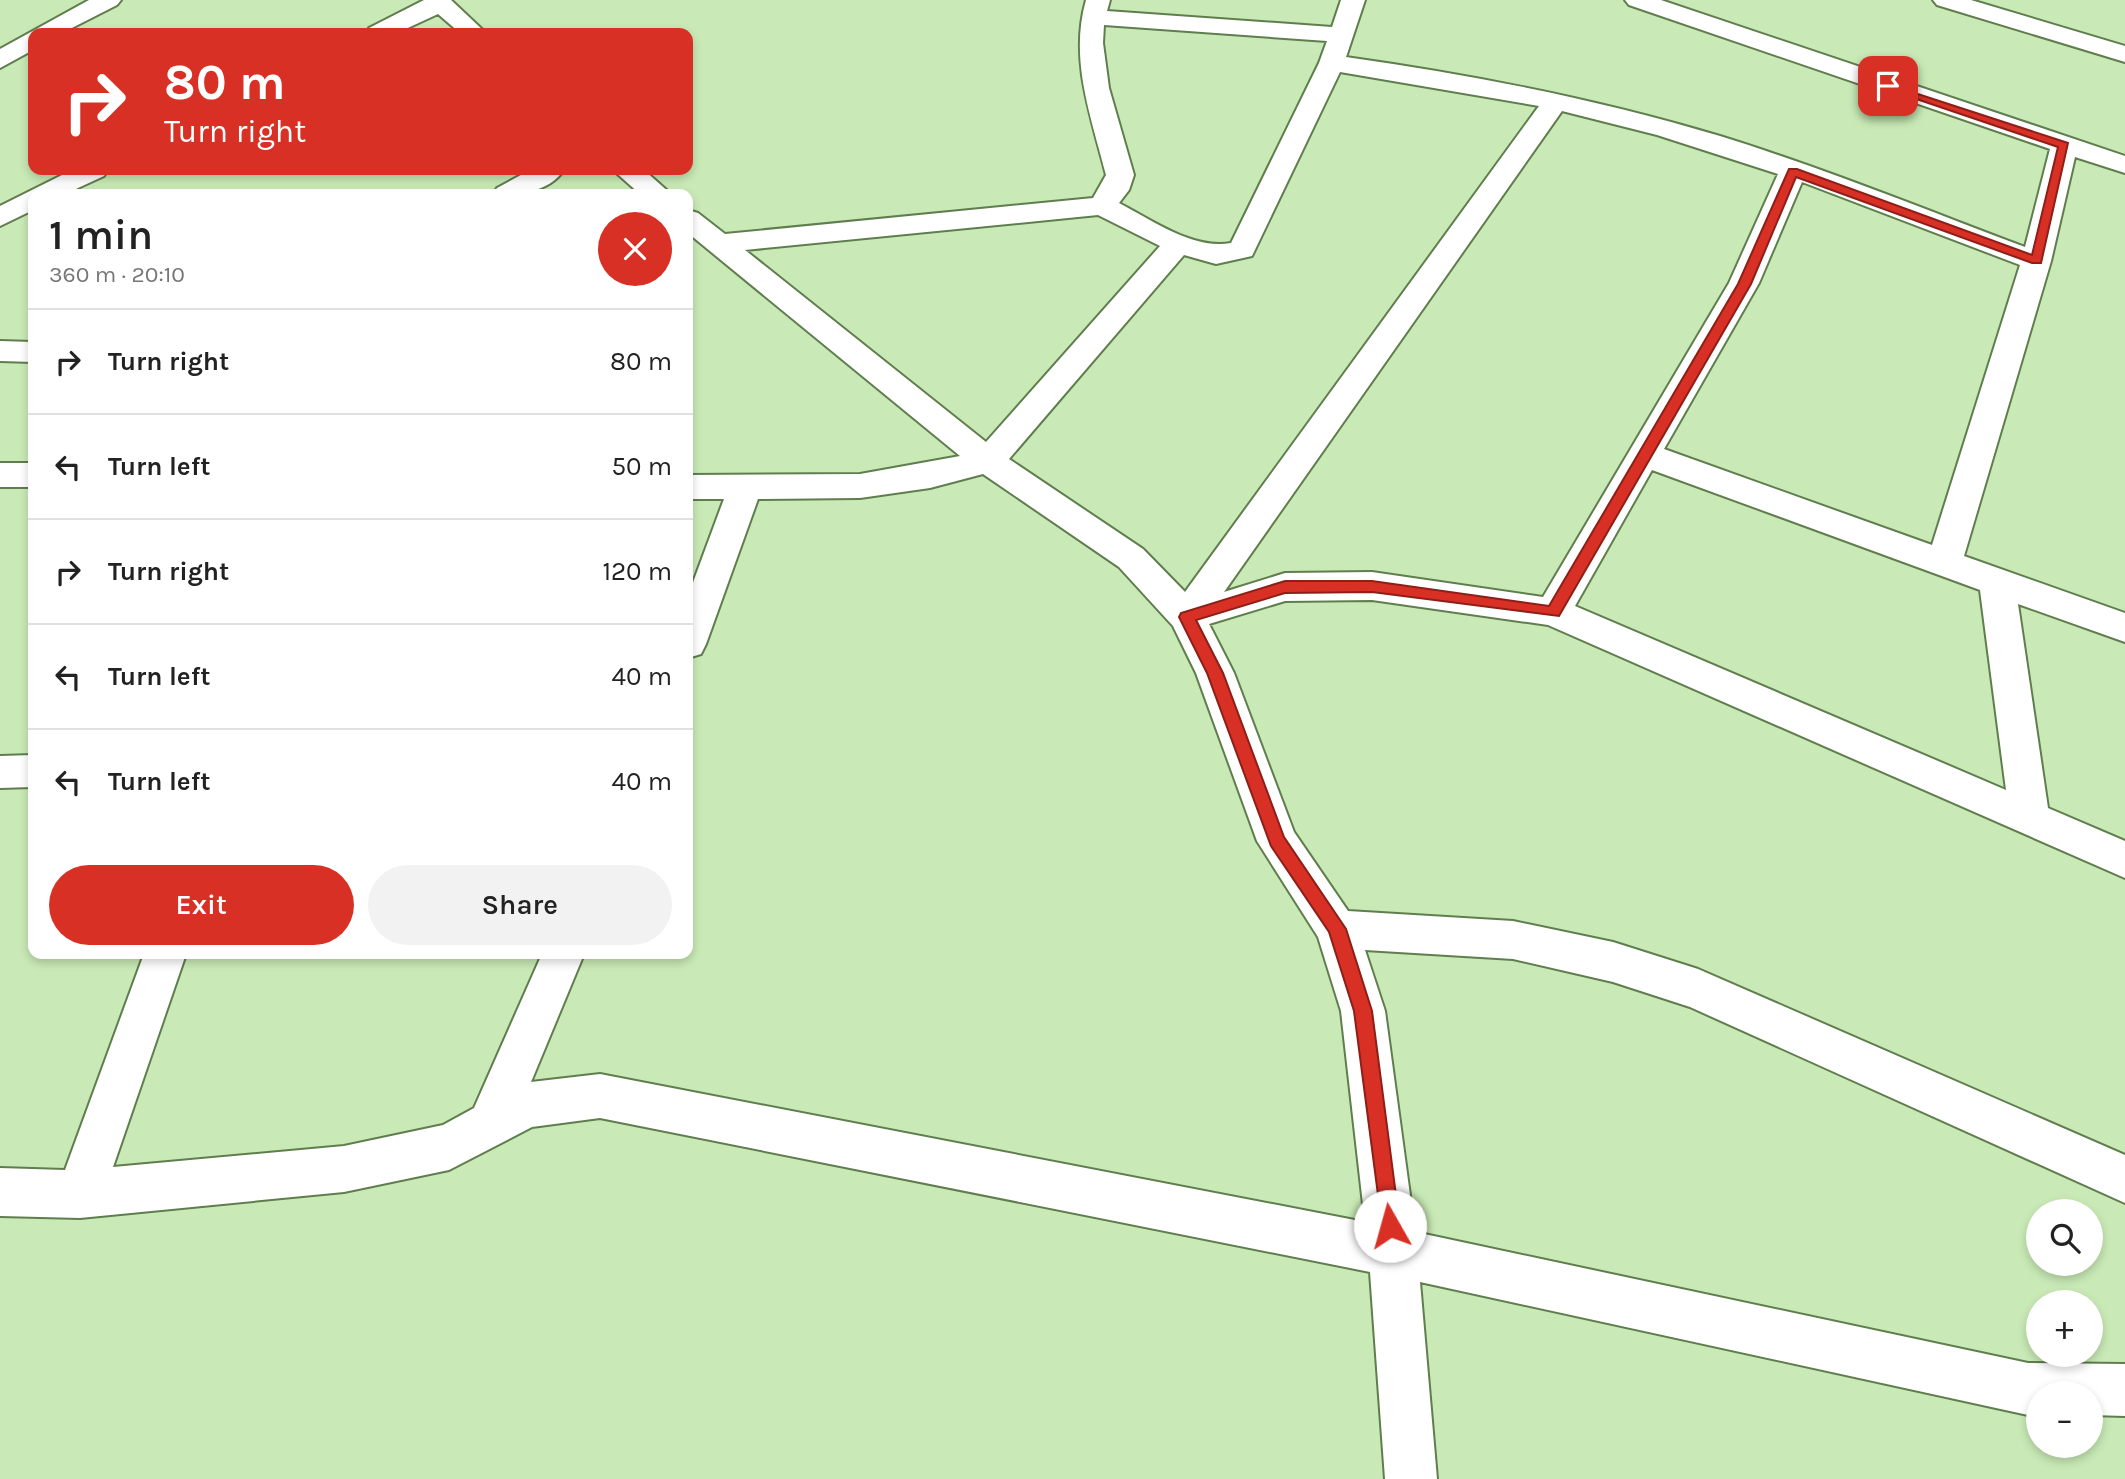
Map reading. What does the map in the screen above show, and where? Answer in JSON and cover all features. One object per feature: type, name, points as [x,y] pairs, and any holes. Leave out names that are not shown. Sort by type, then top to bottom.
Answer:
[{"type":"street","points":[[53,28],[109,0]]},
{"type":"street","points":[[719,244],[1102,206],[1178,244],[1216,255],[1242,250],[1332,63],[1353,0]]},
{"type":"street","points":[[1637,0],[2125,165]]},
{"type":"street","points":[[1945,0],[2125,54]]},
{"type":"street","points":[[387,28],[438,1],[468,28]]},
{"type":"street","points":[[1102,206],[1115,190],[1120,175],[1090,54],[1095,8],[1343,35]]},
{"type":"street","points":[[0,60],[28,43]]},
{"type":"street","points":[[0,60],[28,64]]},
{"type":"street","points":[[1332,63],[1438,77],[1556,100],[1668,129],[2036,261]]},
{"type":"street","points":[[1186,617],[1556,100]]},
{"type":"street","points":[[1944,563],[2036,261],[2064,146]]},
{"type":"street","points":[[1553,612],[1744,284],[1793,172]]},
{"type":"street","points":[[54,189],[83,175]]},
{"type":"street","points":[[516,189],[541,175]]},
{"type":"street","points":[[633,175],[651,189]]},
{"type":"street","points":[[0,217],[28,202]]},
{"type":"street","points":[[693,223],[988,461],[1131,558],[1186,617],[1215,673],[1277,841],[1337,929],[1363,1011],[1393,1252],[1411,1479]]},
{"type":"street","points":[[693,487],[860,486],[930,476],[988,461],[1178,244]]},
{"type":"street","points":[[0,351],[28,352]]},
{"type":"street","points":[[1646,455],[2125,628]]},
{"type":"street","points":[[0,475],[28,475]]},
{"type":"street","points":[[693,631],[745,488]]},
{"type":"street","points":[[1997,582],[2029,817]]},
{"type":"street","points":[[1186,617],[1285,587],[1372,586],[1553,612],[2125,860]]},
{"type":"street","points":[[0,772],[28,771]]},
{"type":"street","points":[[1337,929],[1513,940],[1637,969],[1698,989],[2125,1179]]},
{"type":"street","points":[[80,1194],[163,959]]},
{"type":"street","points":[[490,1125],[561,959]]},
{"type":"street","points":[[0,1192],[80,1194],[344,1169],[449,1147],[526,1105],[600,1096],[1393,1252],[2028,1389],[2125,1390]]},
{"type":"route","points":[[1390,1226],[1363,1011],[1337,929],[1277,841],[1215,673],[1186,617],[1285,587],[1372,586],[1553,612],[1744,284],[1793,172],[2036,261],[2064,146],[1888,86]]}]
